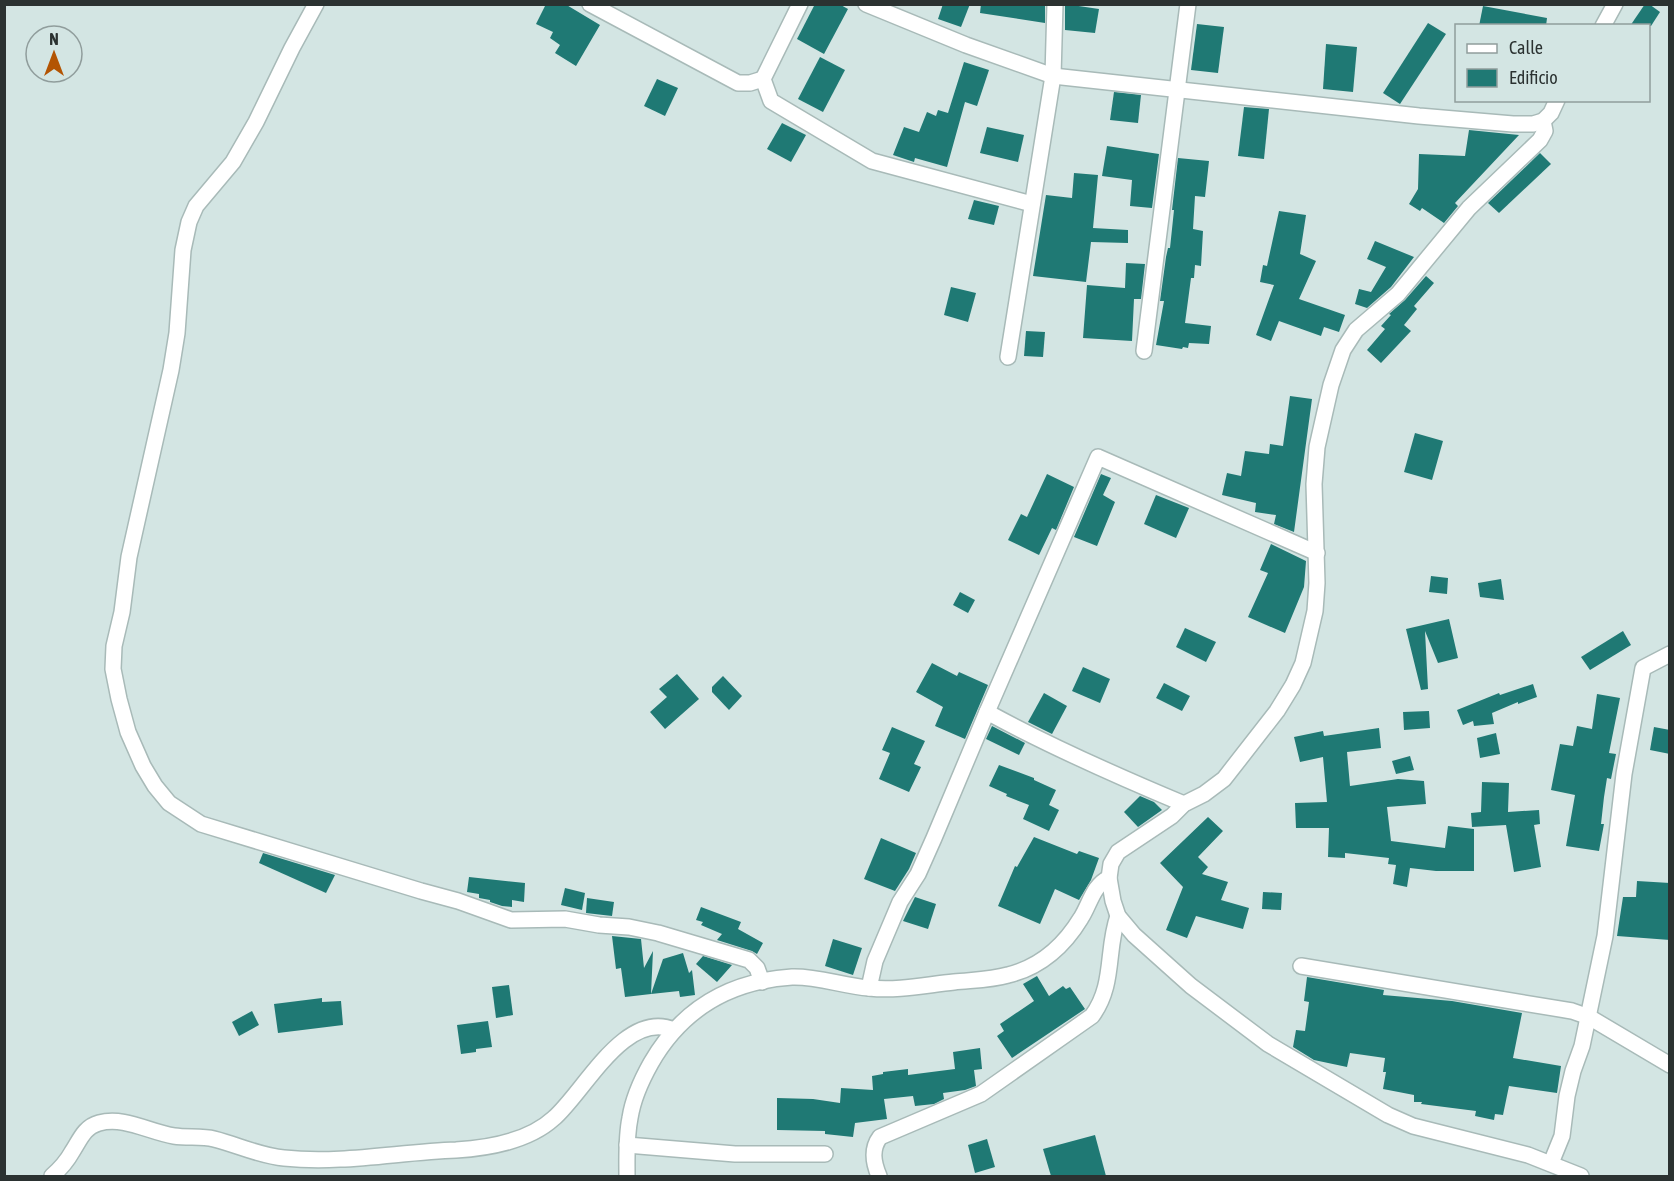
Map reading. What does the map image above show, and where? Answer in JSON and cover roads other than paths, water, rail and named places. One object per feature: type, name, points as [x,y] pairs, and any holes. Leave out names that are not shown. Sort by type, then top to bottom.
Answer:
[{"type":"street","points":[[316,4],[233,162],[196,206],[185,238],[177,333],[171,370],[129,557],[122,612],[114,646],[113,669],[119,699],[128,732],[143,766],[169,803],[201,824],[458,901],[511,920],[565,919],[658,933],[749,960],[757,968],[762,981]]},
{"type":"street","points":[[590,4],[738,83],[750,83],[763,79]]},
{"type":"street","points":[[800,4],[763,79],[771,101],[872,161],[1032,204]]},
{"type":"street","points":[[866,4],[966,45],[1053,76],[1513,124],[1533,124],[1543,121],[1551,113],[1556,102]]},
{"type":"street","points":[[1008,357],[1053,76],[1055,4]]},
{"type":"street","points":[[1144,351],[1188,4]]},
{"type":"street","points":[[1604,24],[1615,4]]},
{"type":"street","points":[[1543,121],[1545,131],[1540,140],[1469,208],[1398,294],[1356,330],[1343,351],[1331,385],[1317,447],[1314,484],[1317,553],[1315,611],[1303,663],[1293,685],[1224,779],[1204,795],[1184,804],[1172,816],[1118,852],[1111,864],[1109,878],[1118,916],[1134,935],[1173,971],[1268,1044],[1388,1115],[1413,1126],[1528,1155],[1581,1176]]},
{"type":"street","points":[[869,988],[875,961],[900,902],[918,874],[1098,457],[1317,553]]},
{"type":"street","points":[[1551,1163],[1562,1136],[1567,1096],[1589,1017],[1605,936],[1624,774],[1638,689],[1643,668],[1670,654]]},
{"type":"street","points":[[987,712],[1070,755],[1184,804]]},
{"type":"street","points":[[627,1176],[630,1117],[637,1094],[658,1051],[674,1030],[709,1001],[762,981],[795,977],[869,988],[914,988],[1008,975],[1029,968],[1047,958],[1063,944],[1082,917],[1095,890],[1101,882],[1109,878]]},
{"type":"street","points":[[879,1176],[874,1155],[875,1144],[880,1137],[981,1094],[1092,1016],[1106,991],[1114,928],[1118,916]]},
{"type":"street","points":[[1301,966],[1572,1011],[1589,1017],[1670,1065]]},
{"type":"street","points":[[52,1176],[72,1153],[82,1134],[91,1125],[101,1122],[116,1121],[171,1135],[211,1138],[282,1158],[356,1159],[494,1145],[518,1139],[554,1119],[595,1068],[639,1030],[664,1026],[674,1030]]},
{"type":"street","points":[[627,1145],[735,1154],[825,1154]]}]
